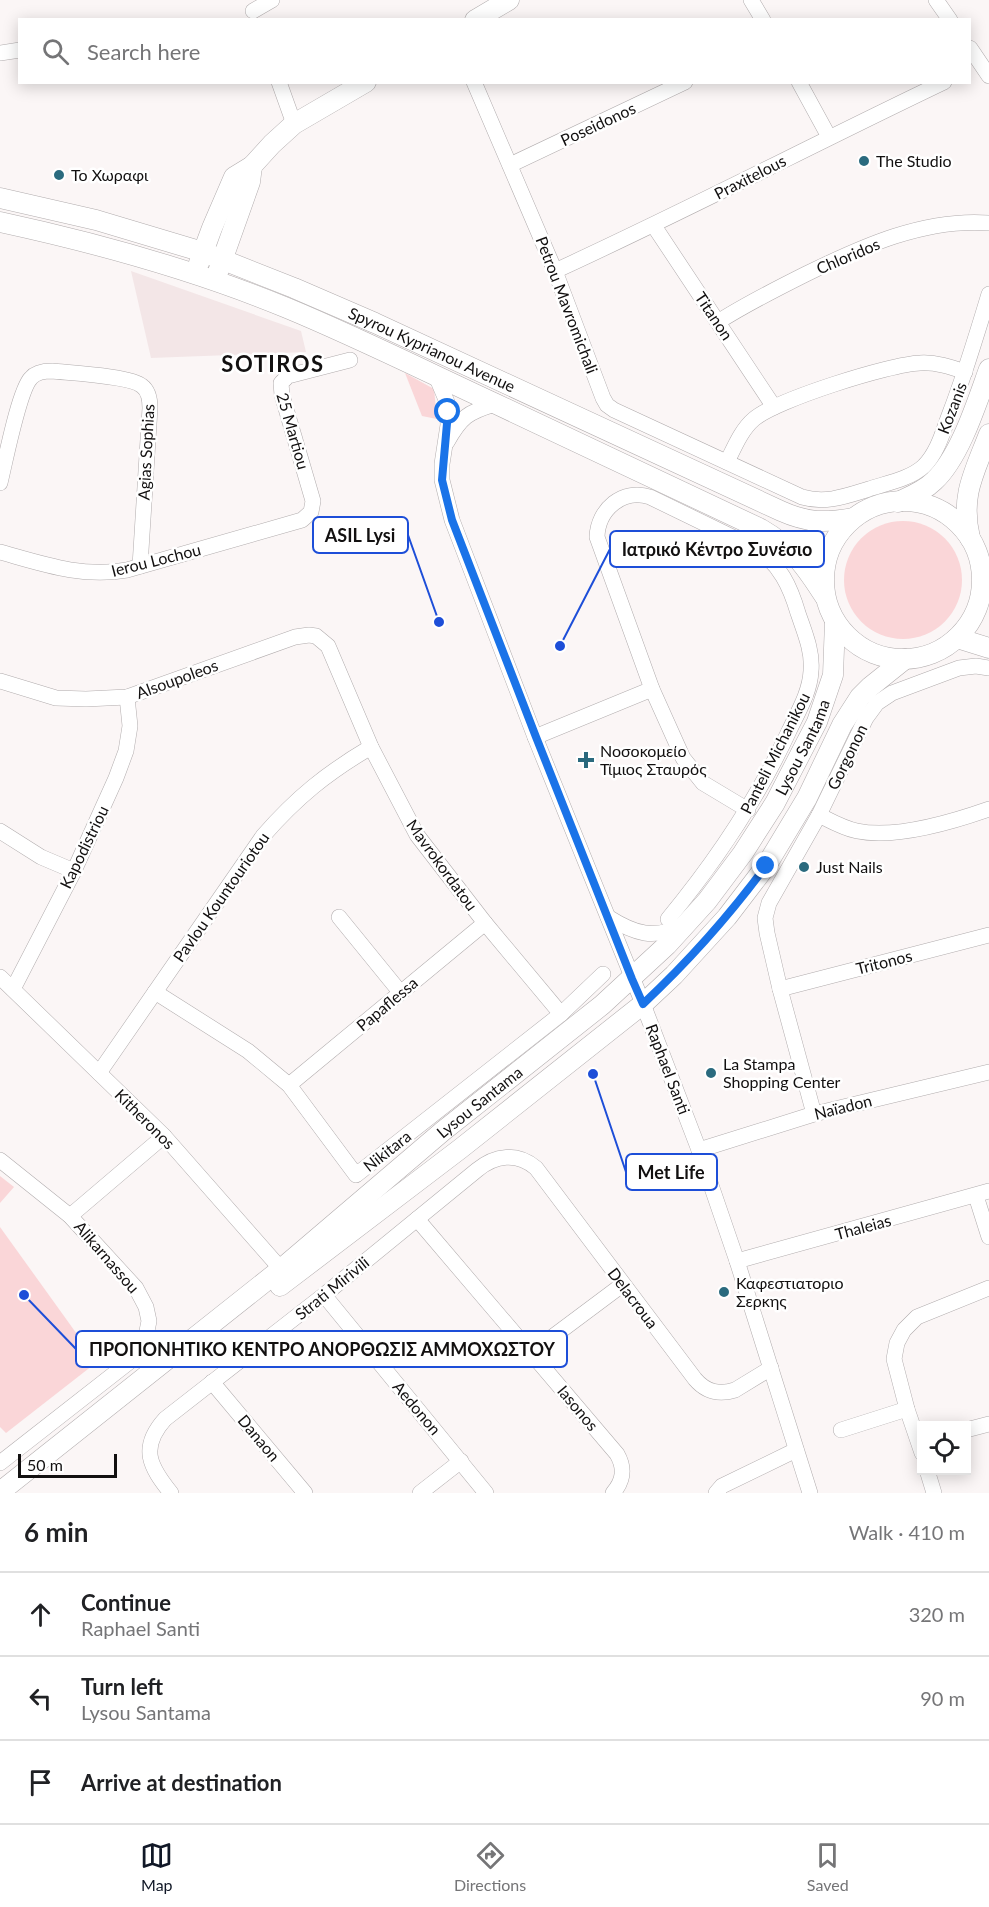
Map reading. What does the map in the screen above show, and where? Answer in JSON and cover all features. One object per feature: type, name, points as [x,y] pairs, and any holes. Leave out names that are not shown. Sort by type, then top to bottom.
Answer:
[{"type":"main road","points":[[478,18],[508,0]]},
{"type":"main road","points":[[195,274],[234,177],[252,166],[294,124],[363,84]]},
{"type":"main road","points":[[214,281],[250,182],[252,166]]},
{"type":"main road","name":"Spyrou Kyprianou Avenue","points":[[0,198],[96,220],[222,259],[375,323],[781,512],[812,521],[828,522],[854,518]]},
{"type":"main road","name":"Spyrou Kyprianou Avenue","points":[[0,222],[89,243],[195,274],[287,308],[761,529],[776,538],[797,556],[825,597]]},
{"type":"main road","points":[[898,502],[926,488],[944,470],[959,445],[989,369]]},
{"type":"main road","points":[[989,435],[969,484],[965,519],[974,547],[982,576],[980,599],[971,620],[957,638],[941,650],[924,657],[905,660],[884,657],[865,650],[848,638],[835,622],[825,597],[823,575],[828,554],[838,534],[854,518],[874,506],[898,502],[919,503],[939,510],[956,522],[974,547],[989,583]]},
{"type":"main road","name":"Lysou Santama","points":[[13,1490],[114,1414],[285,1274],[443,1131],[632,979],[690,921],[727,876],[759,830],[817,722],[834,675],[835,622]]},
{"type":"main road","points":[[957,638],[989,648]]},
{"type":"main road","name":"Lysou Santama","points":[[285,1274],[460,1149],[643,1004],[704,944],[766,866],[795,818],[850,711],[870,687],[905,660]]},
{"type":"street","points":[[252,10],[272,0]]},
{"type":"street","points":[[751,0],[762,18]]},
{"type":"street","points":[[936,0],[949,18]]},
{"type":"street","points":[[0,53],[18,50]]},
{"type":"street","points":[[971,52],[980,70]]},
{"type":"street","points":[[280,84],[294,124]]},
{"type":"street","name":"Petrou Mavromichali","points":[[475,84],[555,271],[607,405],[727,462]]},
{"type":"street","name":"Poseidonos","points":[[510,165],[681,84]]},
{"type":"street","points":[[800,84],[830,137]]},
{"type":"street","name":"Praxitelous","points":[[555,271],[654,226],[940,84]]},
{"type":"street","name":"Chloridos","points":[[718,322],[765,294],[863,248],[937,226],[966,222],[989,223]]},
{"type":"street","name":"Titanon","points":[[654,226],[774,407]]},
{"type":"street","points":[[965,372],[989,294]]},
{"type":"street","name":"25 Martiou","points":[[309,515],[313,505],[312,496],[282,395],[281,383],[294,374],[350,360]]},
{"type":"street","name":"Kozanis","points":[[911,364],[939,364],[965,372],[936,450],[923,467],[906,477],[835,500],[818,501],[802,497],[727,462],[751,422],[774,407],[822,389],[911,364]]},
{"type":"street","name":"Agias Sophias","points":[[0,483],[24,389],[35,375],[52,371],[126,380],[139,384],[146,389],[150,400],[140,566]]},
{"type":"street","name":"Raphael Santi","points":[[436,376],[447,402],[448,425],[442,480],[452,520],[699,1150],[737,1261],[810,1493]]},
{"type":"street","name":"Raphael Santi","points":[[444,447],[464,418],[475,410],[495,404]]},
{"type":"street","name":"Panteli Michanikou","points":[[652,689],[597,537],[602,515],[619,499],[632,494],[650,497],[757,549],[777,566],[793,595],[812,664],[810,682],[801,705],[781,749],[748,810],[716,857],[668,919]]},
{"type":"street","name":"Ierou Lochou","points":[[0,552],[71,571],[108,572],[140,566],[298,521],[309,515]]},
{"type":"street","name":"Alsoupoleos","points":[[0,681],[56,698],[127,697],[295,637],[316,636]]},
{"type":"street","name":"Mavrokordatou","points":[[316,636],[333,654],[371,747],[417,835],[485,923],[561,1014]]},
{"type":"street","name":"Gorgonon","points":[[780,989],[765,918],[772,895],[819,814],[866,718],[877,703],[892,693],[959,668],[976,666],[989,668]]},
{"type":"street","points":[[536,737],[652,689],[683,758],[696,776],[711,788],[748,810]]},
{"type":"street","name":"Kapodistriou","points":[[13,988],[74,871],[110,794],[126,751],[130,726],[127,697]]},
{"type":"street","name":"Pavlou Kountouriotou","points":[[99,1073],[263,836],[312,786],[334,769],[371,747]]},
{"type":"street","points":[[819,814],[856,831],[879,832],[920,828],[989,809]]},
{"type":"street","points":[[0,831],[41,857],[74,871]]},
{"type":"street","points":[[339,916],[400,992]]},
{"type":"street","points":[[608,917],[628,928],[653,934],[672,930],[690,921]]},
{"type":"street","name":"Papaflessa","points":[[289,1085],[485,923]]},
{"type":"street","name":"Tritonos","points":[[780,989],[989,935]]},
{"type":"street","name":"Nikitara","points":[[156,992],[248,1052],[289,1085],[356,1175],[561,1014],[603,974]]},
{"type":"street","name":"Kitheronos","points":[[0,977],[164,1136],[285,1274]]},
{"type":"street","points":[[780,989],[814,1114]]},
{"type":"street","name":"Naïadon","points":[[699,1150],[814,1114],[989,1071]]},
{"type":"street","points":[[70,1216],[164,1136]]},
{"type":"street","name":"Strati Mirivili","points":[[171,1493],[153,1469],[150,1455],[152,1439],[165,1419],[324,1295],[482,1165],[495,1159],[511,1157]]},
{"type":"street","name":"Delacroua","points":[[511,1157],[525,1161],[536,1168],[622,1285],[695,1379],[709,1391],[722,1393],[735,1390],[771,1368]]},
{"type":"street","name":"Alikarnassou","points":[[0,1160],[70,1216],[136,1288],[146,1307],[149,1321],[142,1347],[133,1359],[0,1463]]},
{"type":"street","points":[[983,1194],[989,1237]]},
{"type":"street","name":"Thaleias","points":[[737,1261],[983,1194]]},
{"type":"street","name":"Iasonos","points":[[417,1219],[616,1454],[622,1464],[622,1476],[621,1482],[613,1493]]},
{"type":"street","points":[[531,1353],[622,1285]]},
{"type":"street","points":[[917,1437],[894,1359],[897,1343],[904,1330],[917,1317],[989,1288]]},
{"type":"street","name":"Aedonon","points":[[324,1295],[486,1493]]},
{"type":"street","name":"Danaon","points":[[212,1382],[305,1493]]},
{"type":"street","points":[[842,1430],[907,1409]]},
{"type":"street","points":[[971,1429],[989,1424]]},
{"type":"street","points":[[716,1493],[722,1486],[796,1450]]},
{"type":"street","points":[[420,1493],[461,1461]]},
{"type":"street","points":[[929,1475],[934,1493]]},
{"type":"shaded area","points":[[131,271],[301,331],[306,352],[151,358]]},
{"type":"shaded area","points":[[405,373],[434,389],[437,419],[422,416]]},
{"type":"shaded area","points":[[903,521],[926,525],[945,538],[958,557],[962,580],[958,603],[945,622],[926,635],[903,639],[880,635],[861,622],[848,603],[844,580],[848,557],[861,538],[880,525]]},
{"type":"shaded area","points":[[0,1176],[14,1187],[0,1203]]},
{"type":"shaded area","points":[[0,1227],[97,1362],[6,1433],[0,1427]]},
{"type":"place","name":"The Studio","points":[[864,161]]},
{"type":"place","name":"Το Χωραφι","points":[[59,175]]},
{"type":"place","name":"ASIL Lysi","points":[[439,622]]},
{"type":"place","name":"Ιατρικό Κέντρο Συνέσιο","points":[[560,646]]},
{"type":"place","name":"Νοσοκομείο Τίμιος Σταυρός","points":[[586,760]]},
{"type":"place","name":"Just Nails","points":[[804,867]]},
{"type":"place","name":"La Stampa Shopping Center","points":[[711,1073]]},
{"type":"place","name":"Met Life","points":[[593,1074]]},
{"type":"place","name":"Καφεστιατοριο Σερκης","points":[[724,1292]]},
{"type":"place","name":"ΠΡΟΠΟΝΗΤΙΚΟ ΚΕΝΤΡΟ ΑΝΟΡΘΩΣΙΣ ΑΜΜΟΧΩΣΤΟΥ","points":[[24,1295]]},
{"type":"district","name":"SOTIROS","points":[[273,364]]},
{"type":"route","points":[[448,412],[442,480],[452,520],[643,1004],[704,944],[766,866]]}]
